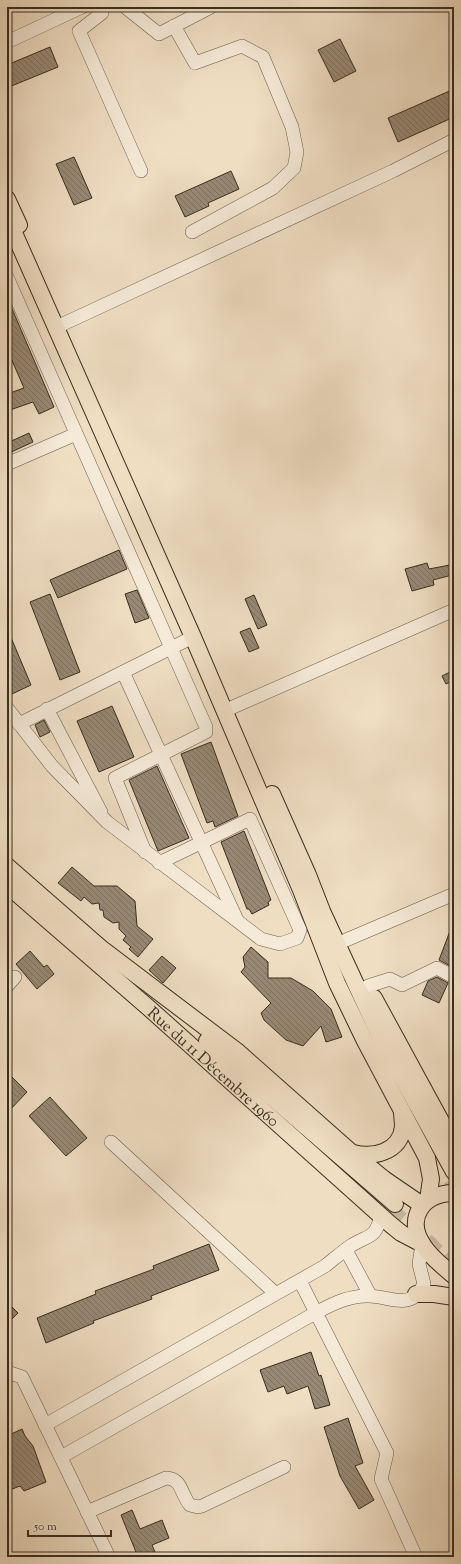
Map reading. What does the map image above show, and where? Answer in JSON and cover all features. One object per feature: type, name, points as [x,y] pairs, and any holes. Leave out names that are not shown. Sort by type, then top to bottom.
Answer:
[{"type":"main road","points":[[7,199],[308,875],[322,911],[384,1045],[453,1182]]},
{"type":"main road","points":[[7,217],[193,637],[301,890],[339,989],[427,1158],[431,1179],[421,1201],[417,1223],[422,1244],[427,1252],[454,1276]]},
{"type":"main road","name":"Rue du 11 Décembre 1960","points":[[7,866],[102,948],[238,1052],[352,1153],[384,1179],[421,1201]]},
{"type":"main road","points":[[308,875],[330,910],[368,986],[454,1145]]},
{"type":"main road","name":"Rue du 11 Décembre 1960","points":[[7,885],[388,1213],[401,1233],[422,1244]]},
{"type":"main road","points":[[301,890],[320,918],[375,1038],[453,1182]]},
{"type":"main road","points":[[158,992],[181,1018],[388,1213],[439,1195],[453,1182]]},
{"type":"main road","points":[[352,1153],[364,1156],[374,1155],[390,1149],[398,1139],[403,1128],[401,1110]]},
{"type":"main road","points":[[416,1294],[434,1294],[454,1297]]},
{"type":"lane","points":[[7,42],[83,7],[91,13],[106,10]]},
{"type":"lane","points":[[125,7],[159,34],[211,7]]},
{"type":"lane","points":[[106,10],[79,31],[141,171]]},
{"type":"lane","points":[[174,26],[195,63],[242,46],[263,57],[292,127],[297,152],[294,168],[273,188],[192,232]]},
{"type":"lane","points":[[63,324],[386,174],[454,140]]},
{"type":"lane","points":[[7,277],[206,727],[206,732],[115,778],[145,852]]},
{"type":"lane","points":[[7,464],[76,434]]},
{"type":"lane","points":[[233,706],[454,610]]},
{"type":"lane","points":[[19,724],[193,637]]},
{"type":"lane","points":[[123,672],[238,922]]},
{"type":"lane","points":[[7,708],[52,766],[107,822],[159,863],[261,939],[280,944],[297,938],[300,930],[250,819],[159,863]]},
{"type":"lane","points":[[48,709],[107,822]]},
{"type":"lane","points":[[346,940],[454,894]]},
{"type":"lane","points":[[368,986],[390,979],[397,984],[406,984],[437,968],[454,976]]},
{"type":"lane","points":[[111,1142],[275,1293]]},
{"type":"lane","points":[[45,1425],[275,1293],[300,1281],[325,1266],[346,1250],[373,1234],[388,1213]]},
{"type":"lane","points":[[61,1457],[317,1312],[344,1299],[370,1296],[401,1302],[409,1299],[416,1294],[424,1284],[418,1264],[422,1244]]},
{"type":"lane","points":[[346,1250],[370,1296]]},
{"type":"lane","points":[[300,1281],[387,1453],[381,1479],[416,1557]]},
{"type":"lane","points":[[7,1372],[22,1377],[109,1557]]},
{"type":"lane","points":[[87,1512],[166,1478],[175,1479],[178,1482],[190,1505],[202,1506],[284,1467]]},
{"type":"building","points":[[340,39],[356,71],[334,82],[318,50]]},
{"type":"building","points":[[50,47],[58,67],[9,87],[7,83],[7,65]]},
{"type":"building","points":[[454,89],[454,117],[398,142],[388,118]]},
{"type":"building","points":[[74,157],[92,198],[74,205],[56,164]]},
{"type":"building","points":[[231,171],[239,189],[208,203],[209,206],[185,217],[175,196]]},
{"type":"building","points":[[7,297],[54,407],[39,414],[33,402],[7,411],[7,394],[24,388],[7,349]]},
{"type":"building","points":[[29,433],[33,442],[7,454],[7,443]]},
{"type":"building","points":[[119,550],[127,569],[58,598],[50,580]]},
{"type":"building","points":[[427,563],[429,569],[450,565],[452,575],[433,580],[434,585],[412,591],[405,569]]},
{"type":"building","points":[[137,590],[149,618],[135,623],[125,594]]},
{"type":"building","points":[[50,594],[80,672],[60,680],[30,602]]},
{"type":"building","points":[[254,595],[267,625],[258,629],[245,599]]},
{"type":"building","points":[[7,628],[31,685],[12,694],[7,682]]},
{"type":"building","points":[[250,628],[259,648],[249,652],[240,632]]},
{"type":"building","points":[[454,670],[454,680],[446,684],[442,676]]},
{"type":"building","points":[[112,706],[134,757],[99,772],[77,721]]},
{"type":"building","points":[[44,720],[50,732],[40,737],[35,725]]},
{"type":"building","points":[[211,742],[238,816],[215,827],[213,821],[207,823],[181,754]]},
{"type":"building","points":[[157,766],[189,838],[158,851],[129,780]]},
{"type":"building","points":[[244,831],[271,900],[268,902],[269,905],[252,914],[249,909],[247,909],[221,842]]},
{"type":"building","points":[[72,867],[94,886],[117,886],[135,901],[137,926],[153,939],[138,957],[129,949],[131,947],[123,940],[126,936],[119,929],[119,922],[113,923],[104,917],[103,910],[100,910],[99,903],[92,904],[84,897],[81,901],[58,883]]},
{"type":"building","points":[[454,923],[454,968],[439,960]]},
{"type":"building","points":[[251,947],[268,962],[268,978],[291,978],[313,991],[331,1009],[342,1037],[326,1042],[321,1026],[303,1046],[286,1040],[264,1020],[261,1013],[271,1003],[241,972],[245,967],[243,957]]},
{"type":"building","points":[[30,951],[44,967],[47,965],[54,974],[37,989],[16,964]]},
{"type":"building","points":[[162,956],[176,968],[163,983],[149,970]]},
{"type":"building","points":[[437,977],[448,983],[439,1003],[422,995],[428,981]]},
{"type":"building","points":[[7,1072],[27,1092],[7,1113]]},
{"type":"building","points":[[50,1097],[87,1138],[66,1156],[29,1116]]},
{"type":"building","points":[[209,1244],[219,1270],[151,1296],[152,1299],[93,1321],[94,1323],[46,1343],[37,1318],[96,1294],[95,1291],[154,1269],[153,1266]]},
{"type":"building","points":[[7,1302],[18,1313],[7,1324]]},
{"type":"building","points":[[311,1352],[319,1376],[321,1375],[330,1405],[315,1409],[308,1386],[287,1394],[284,1386],[268,1392],[260,1370]]},
{"type":"building","points":[[348,1418],[363,1463],[355,1466],[374,1500],[359,1509],[340,1476],[324,1427]]},
{"type":"building","points":[[22,1429],[25,1436],[33,1446],[46,1482],[24,1491],[20,1486],[7,1491],[7,1436]]},
{"type":"building","points":[[132,1510],[140,1529],[162,1520],[169,1538],[152,1545],[157,1557],[138,1557],[121,1515]]},
{"type":"tunnel","points":[[451,1180],[454,1186]]},
{"type":"tunnel","points":[[389,1210],[414,1229],[454,1268]]}]
